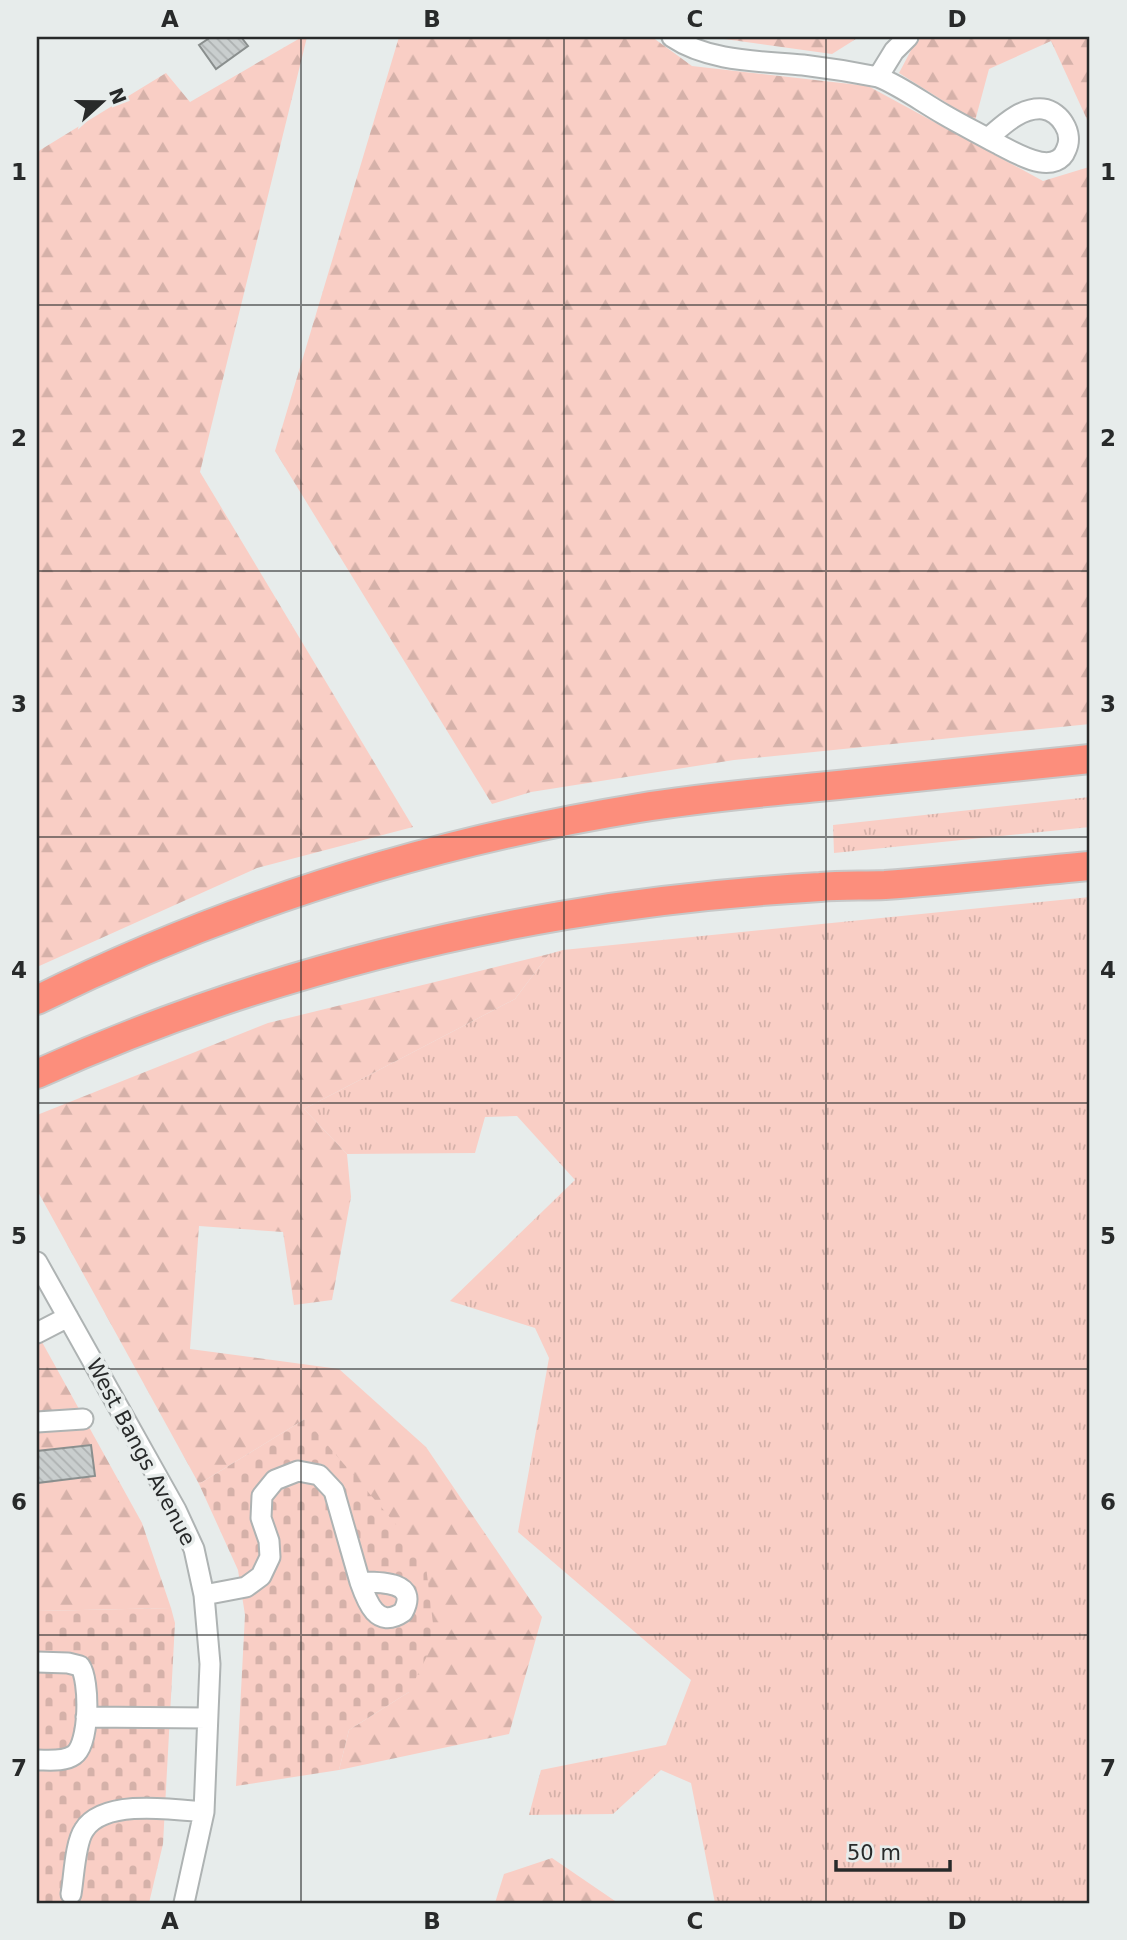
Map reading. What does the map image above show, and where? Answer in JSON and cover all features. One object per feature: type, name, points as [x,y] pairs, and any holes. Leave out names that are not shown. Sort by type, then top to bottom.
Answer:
[{"type":"highway","points":[[37,1000],[125,959],[263,904],[338,879],[468,843],[581,818],[694,800],[1090,759]]},
{"type":"highway","points":[[37,1074],[146,1029],[285,981],[386,952],[486,929],[662,902],[1090,866]]},
{"type":"street","points":[[672,37],[684,45],[732,58],[878,77],[988,138]]},
{"type":"street","points":[[878,77],[887,60],[908,37]]},
{"type":"street","name":"West Bangs Avenue","points":[[37,1262],[176,1510],[194,1549],[210,1637],[208,1718],[204,1812],[184,1903]]},
{"type":"street","points":[[37,1333],[68,1317]]},
{"type":"street","points":[[37,1422],[83,1419]]},
{"type":"street","points":[[204,1595],[246,1587],[261,1576],[270,1557],[269,1541],[260,1509],[262,1496],[275,1480],[298,1471],[319,1475],[334,1491],[360,1582]]},
{"type":"street","points":[[37,1662],[68,1662],[80,1665],[85,1679],[86,1717],[81,1746],[74,1755],[65,1759],[37,1760]]},
{"type":"street","points":[[86,1717],[208,1718]]},
{"type":"street","points":[[71,1894],[83,1832],[93,1818],[111,1810],[204,1812]]},
{"type":"green space","points":[[302,37],[307,37],[200,472],[413,827],[257,868],[37,967],[37,152],[166,73],[190,102]]},
{"type":"green space","points":[[399,37],[652,37],[692,66],[868,86],[1043,181],[1089,167],[1090,160],[1090,724],[734,760],[531,792],[492,804],[275,451]]},
{"type":"green space","points":[[710,37],[859,37],[832,54]]},
{"type":"green space","points":[[918,37],[1090,37],[1090,126],[1051,41],[989,69],[975,121],[899,73]]},
{"type":"green space","points":[[1090,797],[1090,827],[834,853],[833,825]]},
{"type":"green space","points":[[1090,897],[1090,1903],[715,1903],[691,1783],[661,1770],[613,1814],[529,1815],[541,1770],[666,1745],[691,1680],[518,1532],[549,1358],[535,1328],[450,1301],[575,1180],[517,1116],[485,1117],[475,1153],[347,1154],[304,1109],[515,999],[549,954],[563,950]]},
{"type":"green space","points":[[549,954],[515,999],[304,1109],[347,1154],[351,1197],[332,1300],[294,1305],[283,1232],[199,1226],[190,1349],[339,1369],[426,1447],[542,1617],[509,1734],[339,1770],[349,1730],[409,1692],[305,1419],[199,1484],[37,1190],[37,1115],[268,1023]]},
{"type":"green space","points":[[37,1333],[142,1523],[171,1608],[37,1611]]},
{"type":"green space","points":[[305,1419],[425,1558],[435,1640],[409,1692],[349,1730],[339,1770],[236,1786],[245,1615],[238,1570],[199,1484]]},
{"type":"green space","points":[[171,1608],[175,1623],[163,1844],[149,1903],[37,1903],[37,1611]]},
{"type":"green space","points":[[552,1858],[618,1903],[495,1903],[504,1874]]},
{"type":"building","points":[[211,37],[241,37],[248,46],[216,69],[199,45]]},
{"type":"building","points":[[91,1445],[95,1476],[37,1483],[37,1451]]}]
